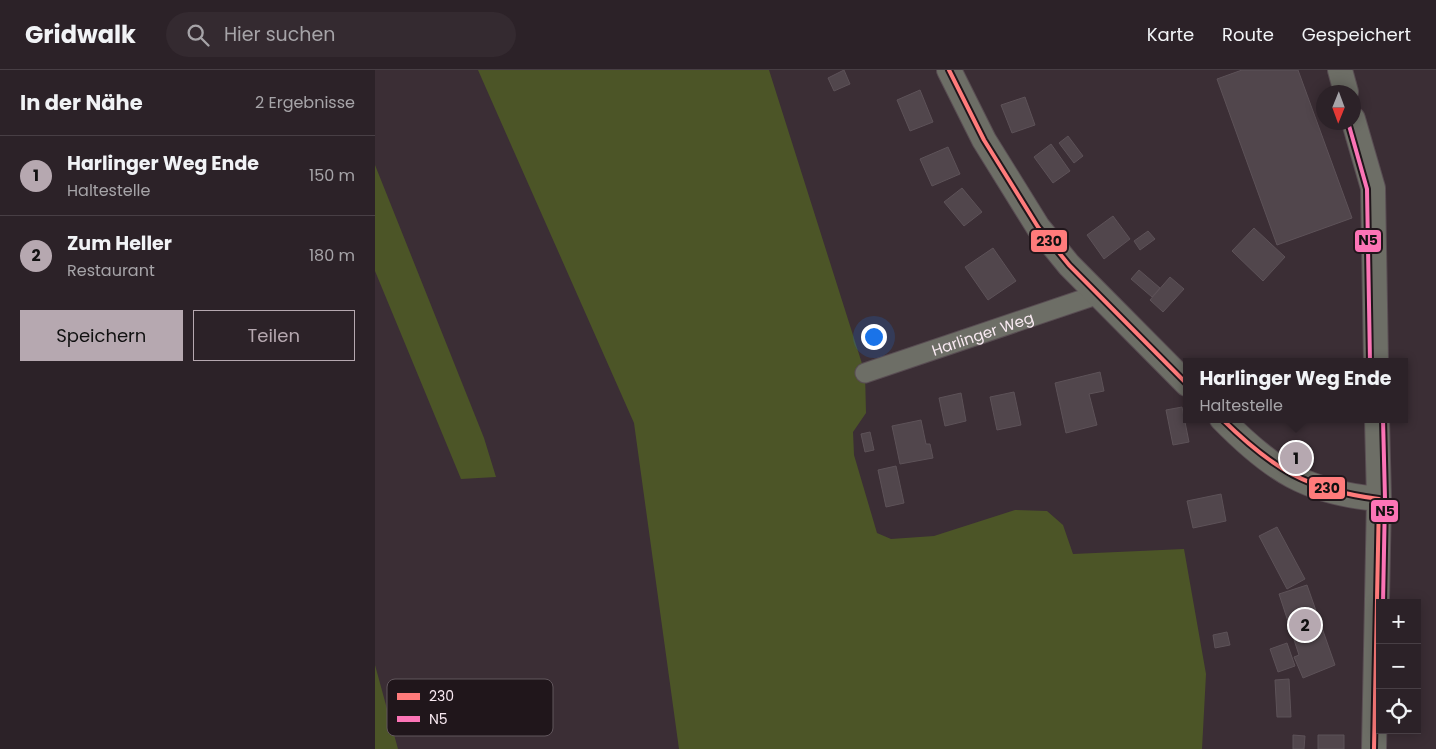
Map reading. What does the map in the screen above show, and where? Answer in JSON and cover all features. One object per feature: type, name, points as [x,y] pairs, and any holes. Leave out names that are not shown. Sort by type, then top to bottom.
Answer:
[{"type":"street","points":[[949,70],[984,140],[1038,227],[1063,257],[1183,380]]},
{"type":"street","points":[[1340,70],[1344,85]]},
{"type":"street","points":[[1356,130],[1373,188],[1376,358]]},
{"type":"street","name":"Harlinger Weg","points":[[865,373],[1099,294]]},
{"type":"street","points":[[1226,423],[1276,468],[1303,482],[1338,494],[1379,499]]},
{"type":"street","points":[[1374,749],[1379,499],[1377,423]]},
{"type":"green space","points":[[478,70],[769,70],[865,373],[866,413],[853,432],[854,455],[877,533],[891,539],[934,536],[1015,510],[1047,511],[1063,525],[1073,554],[1184,549],[1206,674],[1202,749],[679,749],[634,423]]},
{"type":"green space","points":[[375,165],[484,438],[496,477],[461,479],[375,271]]},
{"type":"green space","points":[[375,665],[387,709],[387,736],[394,736],[398,749],[375,749]]},
{"type":"building","points":[[844,70],[850,84],[834,91],[828,78]]},
{"type":"building","points":[[1242,70],[1298,70],[1316,119],[1316,130],[1320,130],[1352,218],[1277,245],[1217,79]]},
{"type":"building","points":[[920,90],[933,122],[910,131],[897,100]]},
{"type":"building","points":[[1025,97],[1035,125],[1012,133],[1001,105]]},
{"type":"building","points":[[1068,136],[1083,156],[1074,163],[1059,143]]},
{"type":"building","points":[[1051,144],[1070,171],[1053,183],[1034,157]]},
{"type":"building","points":[[948,147],[960,174],[932,186],[920,159]]},
{"type":"building","points":[[962,188],[982,212],[964,226],[944,202]]},
{"type":"building","points":[[1113,216],[1130,239],[1104,259],[1087,235]]},
{"type":"building","points":[[1254,228],[1285,257],[1263,281],[1232,251]]},
{"type":"building","points":[[1148,231],[1155,239],[1140,250],[1134,241]]},
{"type":"building","points":[[993,248],[1016,281],[988,300],[965,267]]},
{"type":"building","points":[[1139,270],[1160,288],[1152,297],[1131,279]]},
{"type":"building","points":[[1170,277],[1184,289],[1163,312],[1150,300]]},
{"type":"building","points":[[1100,372],[1104,391],[1089,394],[1097,425],[1066,433],[1055,383]]},
{"type":"building","points":[[1014,392],[1021,425],[997,430],[990,397]]},
{"type":"building","points":[[961,393],[966,421],[945,426],[939,398]]},
{"type":"building","points":[[1182,407],[1183,423],[1185,423],[1189,442],[1173,445],[1166,410]]},
{"type":"building","points":[[921,420],[926,444],[930,444],[933,458],[900,464],[892,426]]},
{"type":"building","points":[[870,432],[874,450],[865,452],[861,434]]},
{"type":"building","points":[[896,466],[904,503],[886,507],[878,470]]},
{"type":"building","points":[[1221,494],[1226,521],[1193,528],[1187,501]]},
{"type":"building","points":[[1277,527],[1305,579],[1287,589],[1259,536]]},
{"type":"building","points":[[1307,585],[1335,665],[1303,678],[1294,657],[1299,655],[1279,594]]},
{"type":"building","points":[[1227,632],[1230,645],[1215,648],[1213,635]]},
{"type":"building","points":[[1287,643],[1295,666],[1278,672],[1270,649]]},
{"type":"building","points":[[1289,679],[1291,717],[1277,717],[1275,680]]},
{"type":"building","points":[[1293,735],[1305,736],[1304,749],[1293,749]]},
{"type":"building","points":[[1318,735],[1344,735],[1344,749],[1318,749]]},
{"type":"transit line","name":"230","points":[[949,70],[984,140],[1038,227],[1069,265],[1183,380]]},
{"type":"transit line","name":"N5","points":[[1350,130],[1367,189],[1370,358]]},
{"type":"transit line","name":"230","points":[[1226,423],[1275,464],[1311,483],[1331,490],[1379,499]]},
{"type":"transit line","name":"N5","points":[[1383,423],[1385,499],[1383,599]]},
{"type":"transit line","name":"230","points":[[1374,749],[1379,499]]},
{"type":"place","name":"Harlinger Weg Ende","points":[[1296,458]]},
{"type":"place","name":"Zum Heller","points":[[1305,625]]}]
